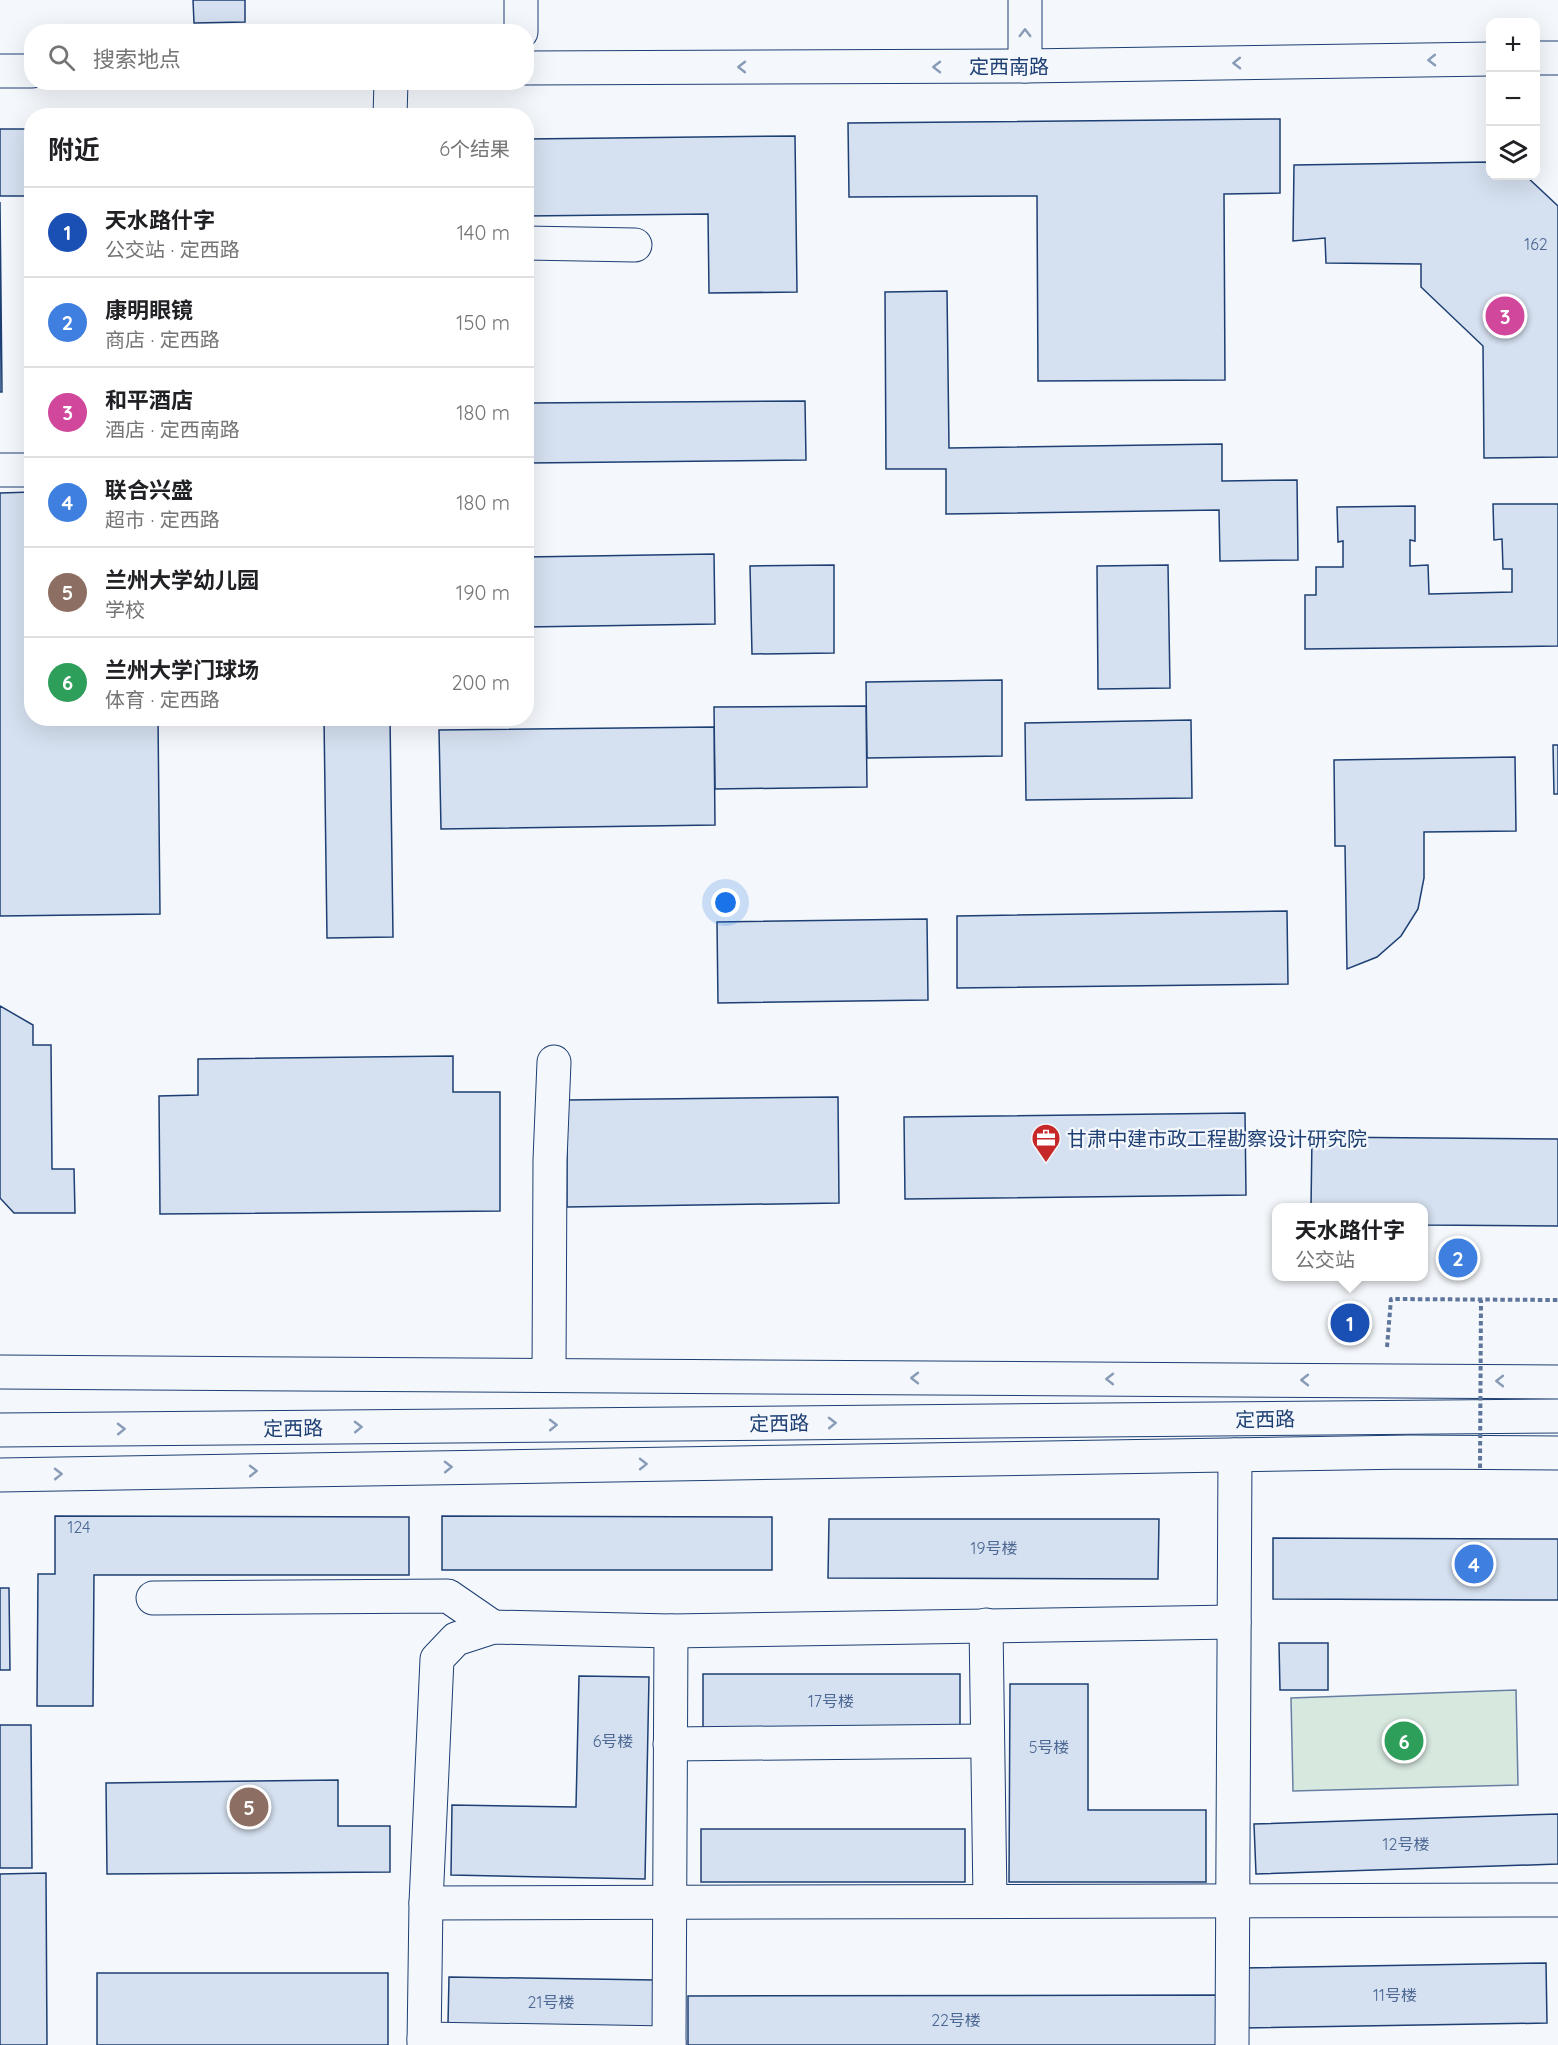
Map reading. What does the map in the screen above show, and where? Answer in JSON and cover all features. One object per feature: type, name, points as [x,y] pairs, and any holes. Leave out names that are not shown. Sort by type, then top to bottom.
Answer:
[{"type":"street","points":[[521,0],[521,24]]},
{"type":"street","points":[[1025,0],[1025,66]]},
{"type":"street","points":[[1540,58],[1558,58]]},
{"type":"street","name":"定西南路","points":[[534,68],[1025,66],[1486,59]]},
{"type":"street","points":[[0,71],[24,71]]},
{"type":"street","points":[[390,108],[391,90]]},
{"type":"street","points":[[534,243],[635,245]]},
{"type":"street","points":[[0,470],[24,470]]},
{"type":"street","points":[[549,1375],[550,1160],[554,1062]]},
{"type":"street","name":"定西路","points":[[0,1372],[1558,1382]]},
{"type":"street","name":"定西路","points":[[0,1430],[1558,1416]]},
{"type":"street","points":[[0,1475],[1410,1452],[1558,1453]]},
{"type":"street","points":[[1232,2045],[1235,1455]]},
{"type":"street","points":[[153,1599],[448,1596],[493,1627]]},
{"type":"street","points":[[671,1631],[669,2044],[424,2042],[426,1903],[437,1659],[456,1639],[493,1627],[671,1631],[1234,1622]]},
{"type":"street","points":[[986,1626],[990,1900]]},
{"type":"street","points":[[670,1744],[986,1741]]},
{"type":"street","points":[[426,1903],[1232,1899],[1558,1900]]},
{"type":"path","points":[[1384,1381],[1391,1299],[1558,1300]]},
{"type":"path","points":[[1480,1468],[1481,1300]]},
{"type":"shaded area","points":[[1516,1690],[1518,1785],[1293,1791],[1291,1698]]},
{"type":"building","points":[[193,0],[245,0],[245,22],[194,23]]},
{"type":"building","points":[[1280,119],[1280,193],[1224,194],[1225,380],[1038,381],[1037,196],[849,197],[848,123]]},
{"type":"building","points":[[0,129],[24,129],[24,196],[0,196]]},
{"type":"building","points":[[795,136],[797,292],[709,293],[708,214],[534,216],[534,139]]},
{"type":"building","points":[[1486,162],[1486,180],[1530,180],[1558,206],[1558,457],[1484,458],[1483,346],[1421,287],[1421,264],[1326,263],[1325,238],[1293,241],[1294,165]]},
{"type":"building","points":[[0,202],[2,392],[0,392]]},
{"type":"building","points":[[947,291],[949,448],[1222,444],[1222,481],[1297,480],[1298,560],[1220,561],[1219,510],[946,514],[946,469],[886,469],[885,292]]},
{"type":"building","points":[[805,401],[806,460],[534,463],[534,403]]},
{"type":"building","points":[[24,492],[24,726],[158,726],[160,914],[0,916],[0,493]]},
{"type":"building","points":[[1493,504],[1558,504],[1558,646],[1305,649],[1305,595],[1316,595],[1316,567],[1343,567],[1343,541],[1338,542],[1337,507],[1415,506],[1415,541],[1410,540],[1410,566],[1428,565],[1429,594],[1512,592],[1512,569],[1503,569],[1502,539],[1494,540]]},
{"type":"building","points":[[714,554],[715,624],[534,627],[534,557]]},
{"type":"building","points":[[834,565],[834,653],[752,654],[750,566]]},
{"type":"building","points":[[1168,565],[1170,688],[1098,689],[1097,566]]},
{"type":"building","points":[[1002,680],[1002,756],[867,758],[866,682]]},
{"type":"building","points":[[866,706],[867,787],[715,789],[714,707]]},
{"type":"building","points":[[1191,720],[1192,798],[1026,800],[1025,723]]},
{"type":"building","points":[[324,726],[390,726],[393,937],[327,938]]},
{"type":"building","points":[[714,727],[715,825],[441,829],[439,730]]},
{"type":"building","points":[[1553,745],[1558,745],[1558,794],[1554,794]]},
{"type":"building","points":[[1515,757],[1516,831],[1424,832],[1424,878],[1418,909],[1401,936],[1377,957],[1347,969],[1345,846],[1335,846],[1334,760]]},
{"type":"building","points":[[1287,911],[1288,984],[957,988],[957,916]]},
{"type":"building","points":[[927,919],[928,1000],[718,1003],[717,922]]},
{"type":"building","points":[[0,1006],[33,1025],[33,1045],[51,1045],[52,1169],[74,1169],[75,1213],[14,1213],[0,1198]]},
{"type":"building","points":[[453,1056],[453,1092],[500,1092],[500,1211],[160,1214],[159,1096],[198,1095],[198,1059]]},
{"type":"building","points":[[838,1097],[839,1203],[567,1207],[567,1100]]},
{"type":"building","points":[[1245,1113],[1246,1195],[905,1199],[904,1117]]},
{"type":"building","points":[[1312,1137],[1558,1139],[1558,1226],[1428,1225],[1428,1203],[1311,1203]]},
{"type":"building","points":[[55,1516],[409,1517],[409,1575],[94,1575],[93,1706],[37,1706],[38,1574],[55,1574]]},
{"type":"building","points":[[442,1516],[772,1517],[772,1570],[442,1570]]},
{"type":"building","points":[[829,1519],[1159,1519],[1158,1579],[828,1578]]},
{"type":"building","points":[[1273,1538],[1558,1539],[1558,1600],[1273,1599]]},
{"type":"building","points":[[0,1588],[9,1588],[10,1670],[0,1670]]},
{"type":"building","points":[[1279,1643],[1328,1643],[1328,1690],[1280,1690]]},
{"type":"building","points":[[703,1674],[960,1674],[960,1729],[703,1729]]},
{"type":"building","points":[[579,1676],[649,1677],[645,1879],[451,1875],[452,1805],[576,1807]]},
{"type":"building","points":[[1010,1684],[1088,1684],[1088,1810],[1206,1810],[1206,1882],[1009,1882]]},
{"type":"building","points":[[0,1725],[31,1725],[32,1868],[0,1868]]},
{"type":"building","points":[[338,1780],[338,1826],[390,1826],[390,1872],[107,1874],[106,1783]]},
{"type":"building","points":[[1558,1814],[1558,1864],[1256,1874],[1254,1824]]},
{"type":"building","points":[[701,1829],[965,1829],[965,1882],[701,1882]]},
{"type":"building","points":[[46,1873],[47,2045],[0,2045],[0,1874]]},
{"type":"building","points":[[1546,1963],[1547,2023],[1244,2028],[1243,1968]]},
{"type":"building","points":[[97,1973],[388,1973],[388,2045],[97,2045]]},
{"type":"building","points":[[449,1977],[655,1980],[654,2027],[448,2024]]},
{"type":"building","points":[[1223,1995],[1223,2045],[688,2045],[688,1996]]},
{"type":"place","name":"和平酒店","points":[[1505,316]]},
{"type":"place","name":"甘肃中建市政工程勘察设计研究院","points":[[1046,1164]]},
{"type":"place","name":"康明眼镜","points":[[1458,1258]]},
{"type":"place","name":"天水路什字","points":[[1350,1323]]},
{"type":"place","name":"联合兴盛","points":[[1474,1564]]},
{"type":"place","name":"兰州大学门球场","points":[[1404,1741]]},
{"type":"place","name":"兰州大学幼儿园","points":[[249,1807]]}]
